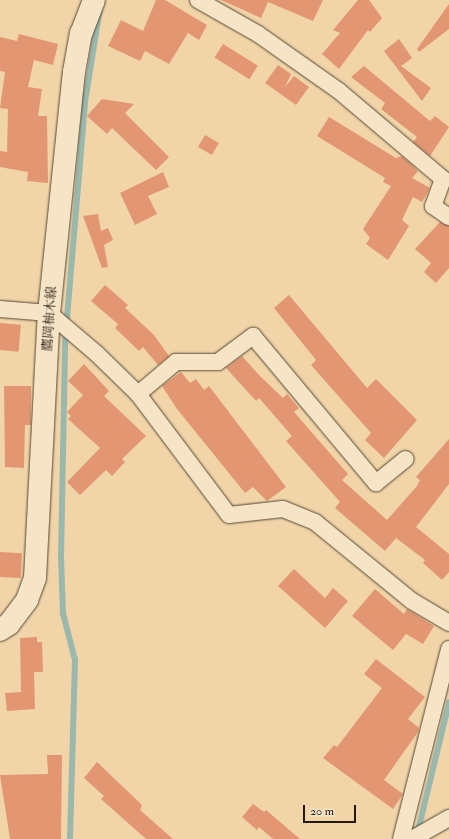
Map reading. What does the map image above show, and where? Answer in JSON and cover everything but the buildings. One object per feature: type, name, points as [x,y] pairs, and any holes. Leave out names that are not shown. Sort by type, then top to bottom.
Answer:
[{"type":"main road","name":"鷹岡柚木線","points":[[0,630],[9,624],[27,600],[35,578],[49,313],[74,72],[81,34],[94,0]]},
{"type":"street","points":[[198,0],[258,34],[339,91],[444,179],[433,206],[449,218]]},
{"type":"street","points":[[0,309],[49,313],[138,394],[228,515],[283,509],[316,522],[412,601],[449,623]]},
{"type":"street","points":[[138,394],[176,362],[218,362],[253,336],[376,483],[406,459]]},
{"type":"street","points":[[401,839],[449,649]]},
{"type":"street","points":[[412,839],[449,818]]},
{"type":"waterway","points":[[70,839],[75,660],[63,614],[61,558],[65,342],[85,102],[100,8]]},
{"type":"waterway","points":[[418,831],[449,703]]}]
